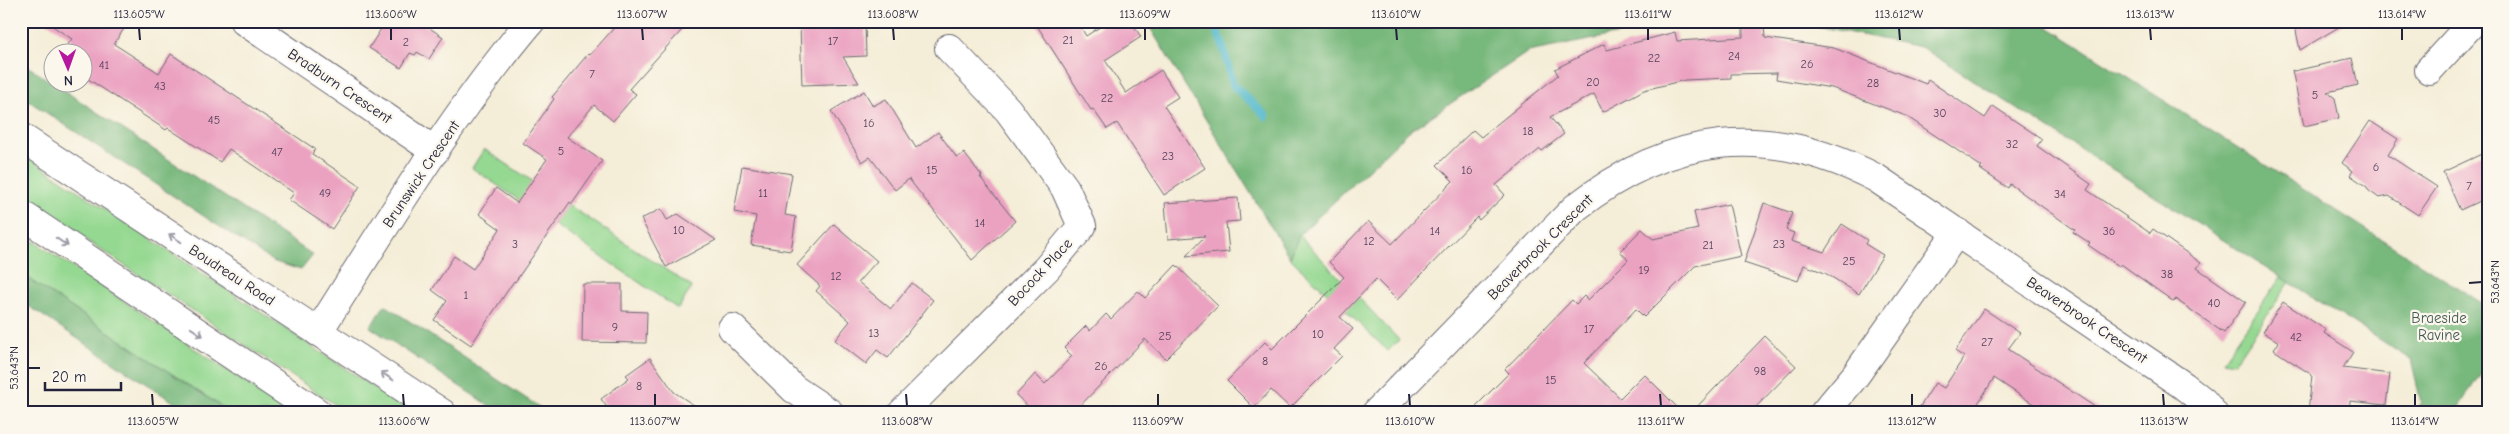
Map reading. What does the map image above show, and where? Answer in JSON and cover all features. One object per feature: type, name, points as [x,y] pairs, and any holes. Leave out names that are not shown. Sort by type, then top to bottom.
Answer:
[{"type":"street","name":"Bradburn Crescent","points":[[244,21],[436,151]]},
{"type":"street","name":"Brunswick Crescent","points":[[318,332],[436,151],[507,50],[531,21]]},
{"type":"street","points":[[2429,70],[2474,21]]},
{"type":"street","name":"Bocock Place","points":[[902,413],[1047,268],[1082,226],[1065,188],[1008,110],[948,48]]},
{"type":"street","name":"Boudreau Road","points":[[21,137],[442,413]]},
{"type":"street","name":"Beaverbrook Crescent","points":[[1376,413],[1574,208],[1624,174],[1680,151],[1737,142],[1785,146],[1823,154],[1876,178],[2184,386],[2203,401],[2213,413]]},
{"type":"street","points":[[21,214],[318,413]]},
{"type":"street","points":[[1824,413],[1855,376],[1956,232]]},
{"type":"street","points":[[732,328],[794,389],[830,413]]},
{"type":"green space","points":[[1146,21],[1686,21],[1528,52],[1409,131],[1299,235],[1290,258]]},
{"type":"green space","name":"Braeside Ravine","points":[[1750,21],[2039,21],[2488,307],[2488,362],[2455,413],[2414,413],[2421,402],[2411,360],[1921,47],[1822,27]]},
{"type":"green space","points":[[21,62],[42,76],[42,92],[66,92],[313,255],[301,270],[272,261],[21,96]]},
{"type":"green space","points":[[484,149],[692,287],[678,309],[472,168]]},
{"type":"green space","points":[[21,153],[412,413],[348,413],[21,197]]},
{"type":"green space","points":[[21,233],[291,413],[231,413],[21,274]]},
{"type":"green space","points":[[1299,235],[1399,340],[1388,351],[1290,258]]},
{"type":"green space","points":[[21,274],[231,413],[190,413],[21,301]]},
{"type":"green space","points":[[2281,277],[2290,282],[2234,363],[2223,361]]},
{"type":"green space","points":[[385,305],[548,413],[500,413],[370,327]]},
{"type":"building","points":[[45,21],[129,21],[114,44],[159,73],[171,54],[315,149],[312,154],[360,186],[332,229],[289,200],[294,193],[229,149],[220,162],[168,128],[166,130],[92,82],[92,42],[70,42],[72,39]]},
{"type":"building","points":[[386,21],[419,21],[443,37],[429,59],[417,52],[415,55],[410,53],[401,68],[369,48]]},
{"type":"building","points":[[620,21],[690,21],[629,89],[636,94],[613,121],[594,105],[567,137],[602,161],[572,204],[570,202],[471,345],[434,320],[447,301],[432,290],[454,256],[473,269],[500,229],[479,214],[496,188],[517,203],[547,159],[523,143],[554,99],[552,97],[588,54],[590,55]]},
{"type":"building","points":[[1034,21],[1077,21],[1086,36],[1109,21],[1131,21],[1141,37],[1105,60],[1126,93],[1161,70],[1178,97],[1164,106],[1205,168],[1164,195],[1117,123],[1107,129],[1093,109],[1091,110]]},
{"type":"building","points":[[2294,21],[2349,21],[2300,50]]},
{"type":"building","points":[[865,24],[866,56],[843,57],[859,83],[802,85],[800,26]]},
{"type":"building","points":[[1764,25],[1765,38],[1834,48],[1926,84],[1928,80],[1985,118],[1993,106],[2042,139],[2037,146],[2091,184],[2087,190],[2150,233],[2153,229],[2201,263],[2197,268],[2246,302],[2224,333],[2175,299],[2174,302],[2121,264],[2119,266],[2088,245],[2090,243],[2073,232],[2075,230],[2010,184],[2008,188],[1980,169],[1982,167],[1906,116],[1832,88],[1776,79],[1777,73],[1731,74],[1731,78],[1685,80],[1644,90],[1603,112],[1594,94],[1550,117],[1564,134],[1542,151],[1540,149],[1496,185],[1505,195],[1479,220],[1477,217],[1397,300],[1376,279],[1340,317],[1353,329],[1334,349],[1342,356],[1290,408],[1271,390],[1254,408],[1227,381],[1265,342],[1272,349],[1344,277],[1329,262],[1368,221],[1392,244],[1453,181],[1437,165],[1473,130],[1481,137],[1558,75],[1555,69],[1604,44],[1607,50],[1675,32],[1677,41],[1743,37],[1743,26]]},
{"type":"building","points":[[2352,58],[2358,85],[2327,92],[2335,98],[2339,118],[2304,126],[2292,70]]},
{"type":"building","points":[[864,91],[873,106],[886,99],[916,148],[938,132],[957,158],[964,153],[982,176],[980,177],[1015,221],[972,260],[909,179],[895,190],[870,157],[862,162],[831,111]]},
{"type":"building","points":[[2370,121],[2398,139],[2388,155],[2437,187],[2418,215],[2389,196],[2379,198],[2350,175],[2353,171],[2342,163]]},
{"type":"building","points":[[2488,151],[2488,197],[2460,210],[2443,172]]},
{"type":"building","points":[[742,166],[792,174],[785,215],[796,217],[791,251],[751,245],[756,216],[734,212]]},
{"type":"building","points":[[1238,198],[1240,221],[1226,222],[1229,252],[1186,256],[1205,236],[1168,239],[1165,203]]},
{"type":"building","points":[[1764,203],[1792,213],[1786,230],[1794,233],[1791,241],[1824,252],[1842,224],[1867,240],[1865,244],[1883,255],[1859,294],[1825,273],[1804,265],[1798,281],[1744,263]]},
{"type":"building","points":[[1729,204],[1741,256],[1695,266],[1644,317],[1636,309],[1584,363],[1620,398],[1644,374],[1683,413],[1469,413],[1509,373],[1505,369],[1572,300],[1576,304],[1584,296],[1588,300],[1628,260],[1620,251],[1642,229],[1653,239],[1698,229],[1694,212]]},
{"type":"building","points":[[661,209],[667,220],[678,214],[716,240],[666,267],[641,219]]},
{"type":"building","points":[[834,224],[877,261],[858,282],[891,309],[912,283],[933,300],[888,358],[877,350],[866,364],[835,340],[850,321],[816,291],[820,286],[797,265]]},
{"type":"building","points":[[1176,265],[1218,306],[1166,359],[1145,339],[1073,413],[1035,413],[1016,395],[1035,374],[1045,384],[1072,356],[1064,348],[1086,326],[1090,331],[1106,314],[1111,319],[1138,291],[1145,298]]},
{"type":"building","points":[[583,284],[622,284],[622,311],[647,312],[646,343],[582,342]]},
{"type":"building","points":[[2283,302],[2326,330],[2324,333],[2353,352],[2343,368],[2390,374],[2386,405],[2350,401],[2349,413],[2308,413],[2312,375],[2274,350],[2279,342],[2263,332]]},
{"type":"building","points":[[1984,309],[2020,333],[2008,349],[2104,413],[2052,413],[2040,404],[2038,407],[1994,378],[1972,413],[1916,413],[1935,383],[1944,388],[1964,357],[1955,351]]},
{"type":"building","points":[[1765,336],[1796,366],[1750,413],[1691,413]]},
{"type":"building","points":[[650,358],[674,392],[706,413],[611,413],[601,399],[629,378],[626,375]]},
{"type":"waterway","points":[[1213,21],[1223,46],[1233,85],[1266,116]]}]
